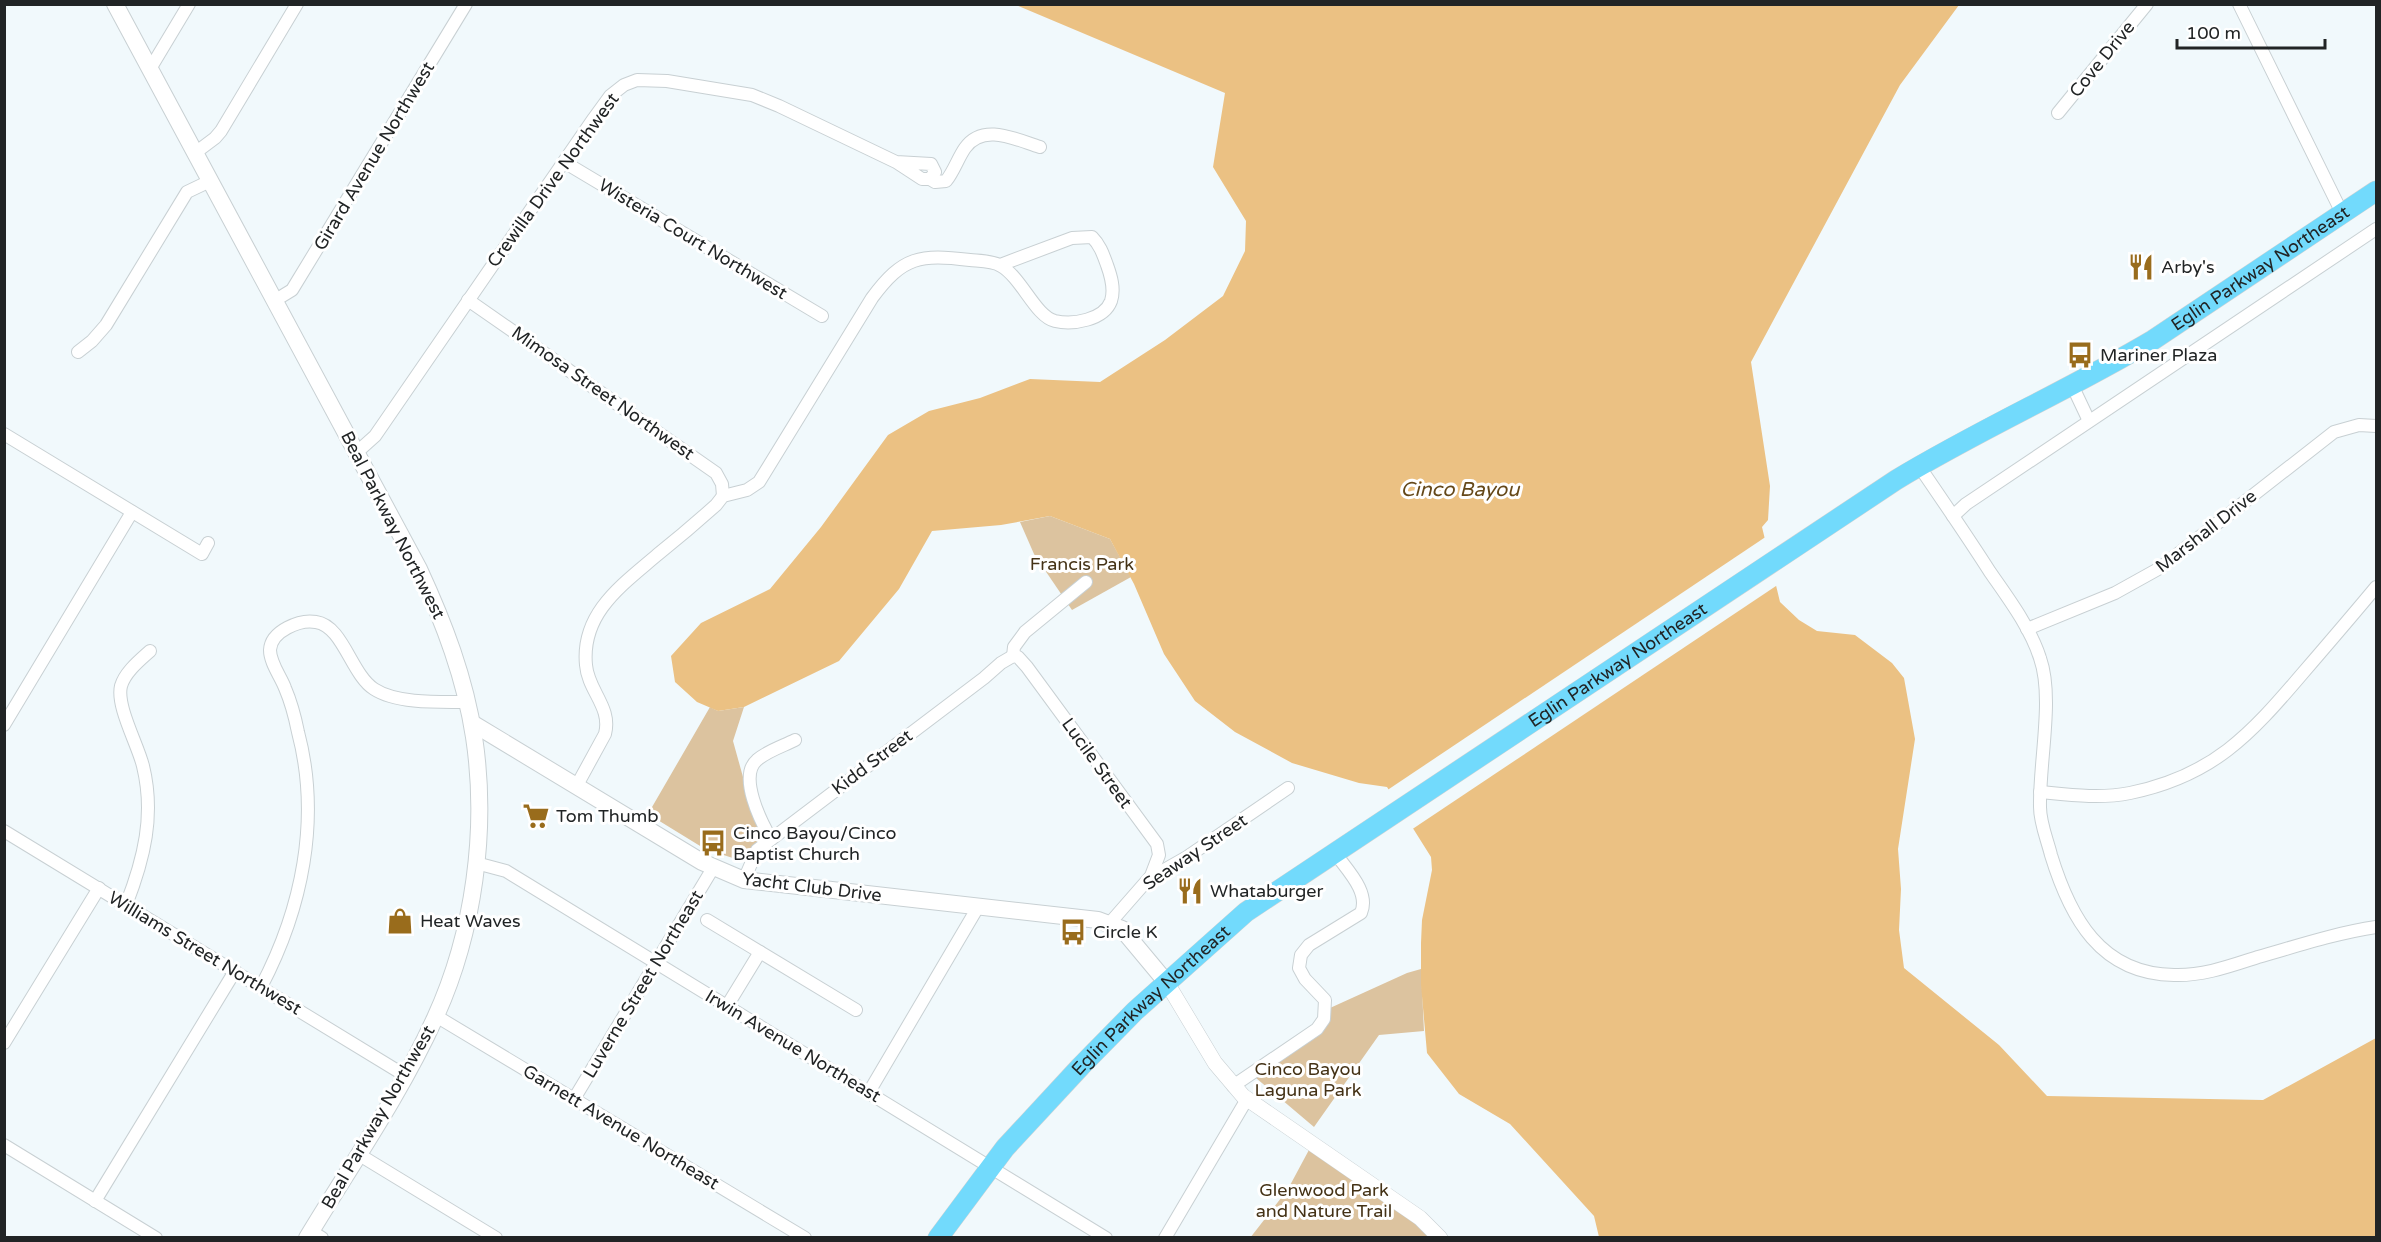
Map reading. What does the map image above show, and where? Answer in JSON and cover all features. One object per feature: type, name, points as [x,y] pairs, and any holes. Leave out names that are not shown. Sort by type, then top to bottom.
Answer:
[{"type":"highway","name":"Eglin Parkway Northeast","points":[[938,1238],[990,1166],[1081,1066],[1135,1011],[1246,912],[1793,547],[1919,466],[2153,340],[2376,190]]},
{"type":"main road","name":"Beal Parkway Northwest","points":[[115,4],[435,604],[450,640],[468,702],[475,739],[478,792],[476,863],[462,939],[452,976],[436,1016],[406,1076],[358,1154],[313,1235]]},
{"type":"main road","name":"Yacht Club Drive","points":[[471,723],[713,868],[744,880],[1098,920],[1122,929],[1167,983]]},
{"type":"street","points":[[150,69],[189,4]]},
{"type":"street","points":[[195,153],[221,131],[297,4]]},
{"type":"street","name":"Girard Avenue Northwest","points":[[274,301],[292,290],[466,4]]},
{"type":"street","name":"Cove Drive","points":[[2058,113],[2147,4]]},
{"type":"street","points":[[2240,4],[2342,213]]},
{"type":"street","name":"Crewilla Drive Northwest","points":[[356,453],[375,435],[610,96],[624,85],[646,79],[738,92],[765,100],[896,162],[922,179],[935,182],[946,181],[965,148],[972,140],[986,134],[1008,136],[1040,147]]},
{"type":"street","name":"Wisteria Court Northwest","points":[[564,162],[822,316]]},
{"type":"street","points":[[78,352],[106,325],[187,192],[210,180]]},
{"type":"street","points":[[1953,516],[1966,504],[2376,229]]},
{"type":"street","points":[[576,787],[605,734],[607,725],[606,714],[588,678],[586,665],[587,643],[597,614],[611,595],[717,505],[723,496],[747,490],[759,482],[872,298],[890,275],[903,265],[923,258],[951,258],[1000,265],[1072,238],[1092,237],[1098,243],[1109,272],[1113,288],[1111,301],[1106,309],[1092,318],[1067,322],[1053,320],[1037,308],[1021,283],[1000,265]]},
{"type":"street","name":"Mimosa Street Northwest","points":[[468,300],[716,472],[722,484],[723,496]]},
{"type":"street","points":[[2072,385],[2089,421]]},
{"type":"street","name":"Marshall Drive","points":[[2027,629],[2115,593],[2160,568],[2334,432],[2359,425],[2376,426]]},
{"type":"street","points":[[4,434],[202,554],[208,543]]},
{"type":"street","points":[[1919,466],[2036,644],[2045,676],[2040,792],[2043,826],[2070,909],[2087,934],[2101,948],[2137,968],[2172,975],[2209,972],[2320,939],[2376,927]]},
{"type":"street","points":[[4,725],[132,512]]},
{"type":"street","points":[[1013,656],[1014,647],[1025,632],[1086,582]]},
{"type":"street","points":[[2040,792],[2080,796],[2130,793],[2176,780],[2205,766],[2231,749],[2258,724],[2376,587]]},
{"type":"street","points":[[261,987],[271,968],[294,909],[304,864],[307,837],[308,794],[304,758],[286,690],[270,651],[273,641],[298,623],[321,623],[334,632],[362,679],[374,689],[384,694],[409,699],[468,702]]},
{"type":"street","points":[[126,905],[143,858],[149,806],[143,765],[121,701],[121,686],[129,672],[150,651]]},
{"type":"street","name":"Kidd Street","points":[[744,880],[757,850],[768,833],[1013,656]]},
{"type":"street","name":"Lucile Street","points":[[1013,656],[1018,657],[1027,667],[1156,844],[1160,855],[1157,866],[1149,878]]},
{"type":"street","points":[[768,833],[754,802],[750,772],[752,765],[761,756],[795,740]]},
{"type":"street","name":"Seaway Street","points":[[1109,924],[1149,878],[1152,879],[1187,857],[1288,788]]},
{"type":"street","name":"Williams Street Northwest","points":[[4,831],[406,1076]]},
{"type":"street","points":[[1233,1086],[1317,1029],[1324,1019],[1325,1000],[1305,979],[1299,968],[1301,955],[1310,945],[1361,913],[1364,904],[1364,894],[1335,853]]},
{"type":"street","name":"Irwin Avenue Northeast","points":[[476,863],[506,871],[1106,1238]]},
{"type":"street","name":"Luverne Street Northeast","points":[[574,1099],[713,868]]},
{"type":"street","points":[[4,1043],[99,888]]},
{"type":"street","points":[[869,1092],[978,907]]},
{"type":"street","points":[[707,920],[856,1010]]},
{"type":"street","points":[[727,1006],[760,952]]},
{"type":"street","points":[[95,1201],[235,971]]},
{"type":"street","points":[[1167,983],[1215,1063],[1233,1086],[1248,1099],[1420,1218],[1440,1238]]},
{"type":"street","name":"Garnett Avenue Northeast","points":[[436,1016],[805,1238]]},
{"type":"street","points":[[1165,1238],[1248,1099]]},
{"type":"street","points":[[4,1145],[156,1238]]},
{"type":"street","points":[[358,1154],[496,1237]]},
{"type":"green space","name":"Francis Park","points":[[1050,516],[1110,539],[1131,577],[1072,610],[1034,554],[1020,522]]},
{"type":"green space","points":[[710,707],[718,711],[744,707],[733,741],[753,813],[764,840],[742,861],[705,849],[648,814]]},
{"type":"green space","name":"Cinco Bayou Laguna Park","points":[[1421,969],[1424,1031],[1379,1035],[1314,1127],[1256,1078],[1304,1042],[1330,1008],[1407,973]]},
{"type":"green space","name":"Glenwood Park and Nature Trail","points":[[1310,1148],[1436,1238],[1250,1238],[1288,1189]]},
{"type":"water","name":"Cinco Bayou","points":[[1016,5],[1959,5],[1900,85],[1751,362],[1770,486],[1768,520],[1762,527],[1780,602],[1799,620],[1817,631],[1855,635],[1892,663],[1904,678],[1915,739],[1898,849],[1901,889],[1899,930],[1904,968],[1999,1045],[2047,1096],[2263,1100],[2376,1038],[2376,1237],[1599,1237],[1594,1216],[1510,1124],[1459,1094],[1427,1053],[1421,985],[1421,943],[1422,920],[1432,870],[1431,857],[1387,787],[1359,783],[1292,763],[1235,732],[1195,701],[1164,654],[1134,584],[1110,539],[1050,516],[1001,525],[932,531],[899,589],[839,661],[744,707],[718,711],[697,702],[675,682],[671,656],[701,623],[770,589],[821,527],[888,435],[929,411],[980,398],[1030,379],[1100,382],[1165,340],[1223,296],[1245,251],[1246,221],[1213,167],[1225,93]]},
{"type":"pier","points":[[1767,536],[1779,584],[1411,830],[1386,791]]},
{"type":"place","name":"Arby's","points":[[2141,267]]},
{"type":"place","name":"Mariner Plaza","points":[[2080,355]]},
{"type":"place","name":"Tom Thumb","points":[[536,816]]},
{"type":"place","name":"Cinco Bayou/Cinco Baptist Church","points":[[713,843]]},
{"type":"place","name":"Whataburger","points":[[1190,891]]},
{"type":"place","name":"Heat Waves","points":[[400,921]]},
{"type":"place","name":"Circle K","points":[[1073,932]]}]
